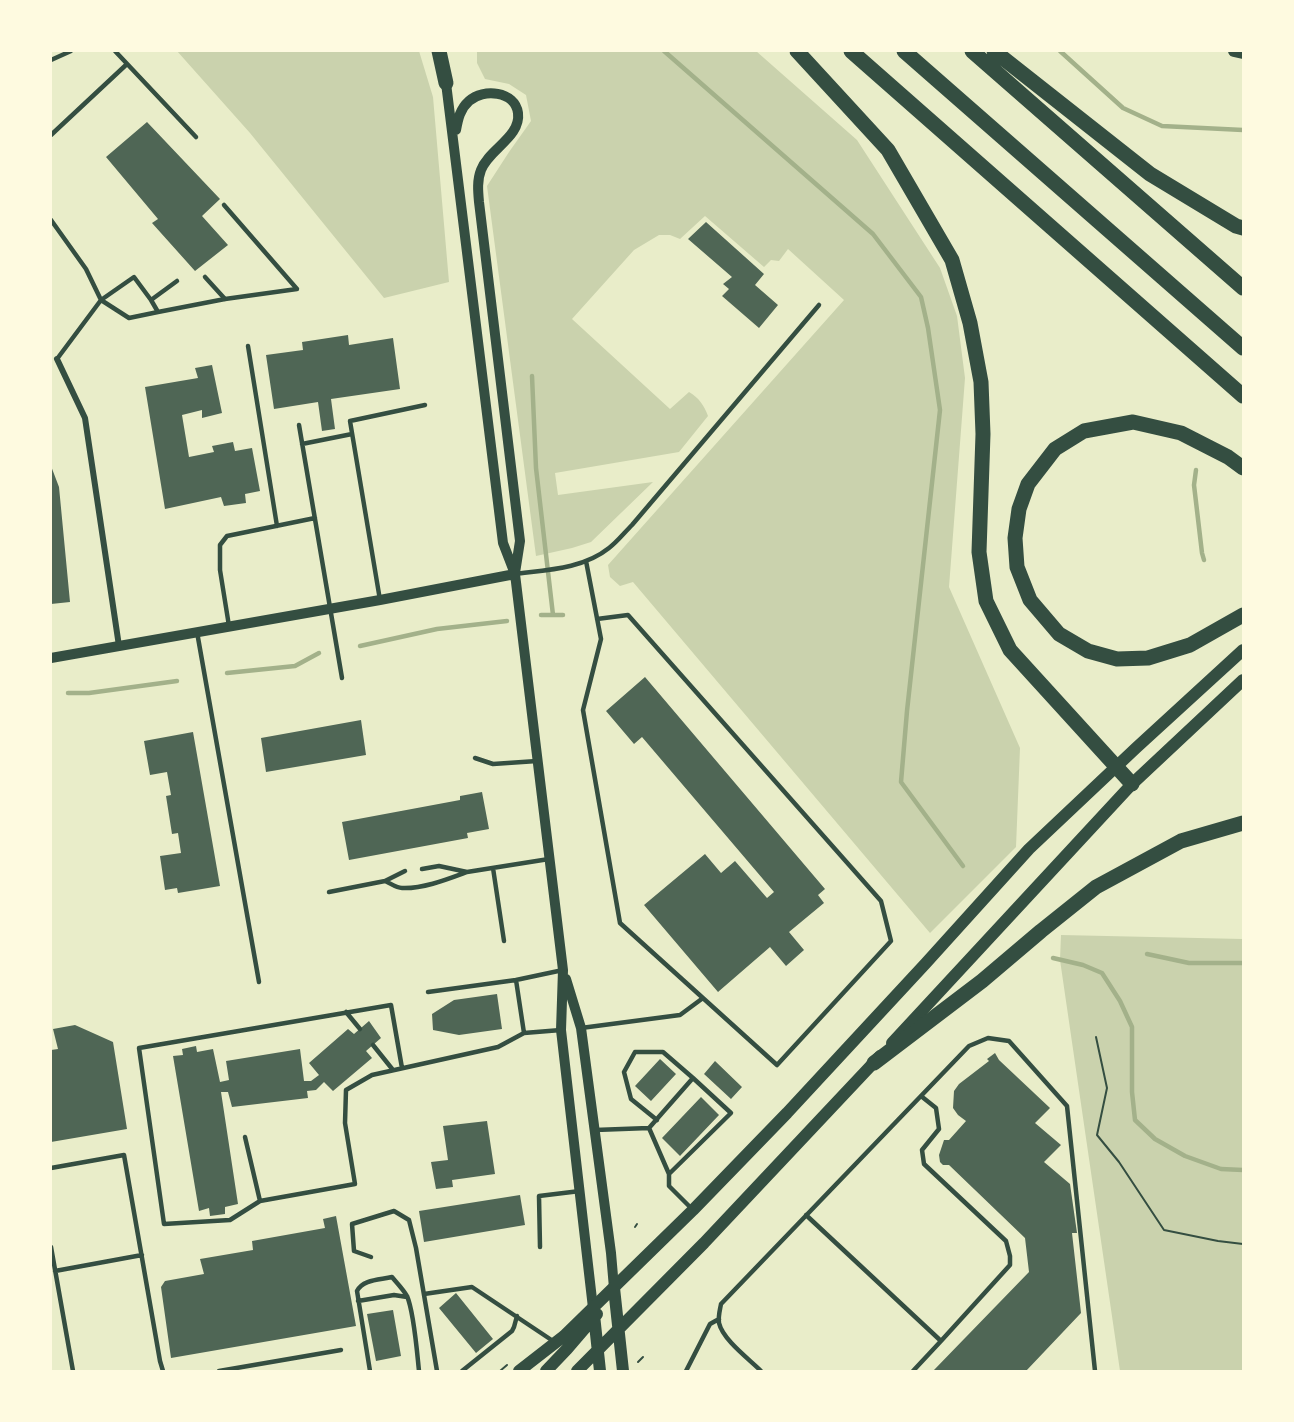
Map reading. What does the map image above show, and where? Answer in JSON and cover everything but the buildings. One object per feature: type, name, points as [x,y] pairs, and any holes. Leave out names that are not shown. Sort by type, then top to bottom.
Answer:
[{"type":"highway","points":[[439,51],[446,83]]},
{"type":"highway","points":[[797,51],[888,150],[952,260],[970,323],[981,382],[983,434],[979,552],[986,601],[1010,650],[1132,784]]},
{"type":"highway","points":[[851,51],[1243,396]]},
{"type":"highway","points":[[904,51],[1243,348]]},
{"type":"highway","points":[[972,51],[1243,288]]},
{"type":"highway","points":[[994,51],[1150,174],[1243,228]]},
{"type":"highway","points":[[1243,468],[1228,457],[1181,433],[1133,422],[1084,431],[1055,449],[1028,484],[1019,509],[1015,538],[1017,567],[1030,600],[1059,634],[1088,651],[1117,659],[1148,658],[1190,645],[1243,615]]},
{"type":"highway","points":[[874,1064],[982,981],[1096,887],[1181,842],[1243,823]]},
{"type":"main road","points":[[1234,51],[1243,53]]},
{"type":"main road","points":[[546,1371],[614,1288],[787,1113],[1029,849],[1243,650]]},
{"type":"main road","points":[[577,1371],[704,1243],[874,1064],[1132,784],[1243,680]]},
{"type":"main road","points":[[614,1288],[623,1371]]},
{"type":"main road","points":[[519,1371],[594,1312]]},
{"type":"main road","points":[[594,1312],[600,1371]]},
{"type":"street","points":[[446,83],[502,543],[515,574]]},
{"type":"street","points":[[454,139],[459,113],[470,100],[484,93],[498,93],[510,99],[518,111],[517,126],[491,154],[482,168],[478,184],[479,202],[520,541],[515,574],[563,970],[561,1030],[594,1312]]},
{"type":"street","points":[[57,359],[85,418],[119,646]]},
{"type":"street","points":[[51,658],[515,574]]},
{"type":"street","points":[[563,970],[581,1028],[614,1288]]},
{"type":"lane","points":[[51,60],[71,51]]},
{"type":"lane","points":[[115,51],[196,137]]},
{"type":"lane","points":[[51,135],[127,64]]},
{"type":"lane","points":[[51,220],[86,269],[101,300],[129,318],[225,299],[297,289],[224,206]]},
{"type":"lane","points":[[57,359],[101,300],[134,277],[158,312]]},
{"type":"lane","points":[[205,277],[225,299]]},
{"type":"lane","points":[[151,300],[177,281]]},
{"type":"lane","points":[[515,574],[570,567],[608,549],[632,525],[819,305]]},
{"type":"lane","points":[[248,346],[277,526]]},
{"type":"lane","points":[[381,600],[350,421],[425,405]]},
{"type":"lane","points":[[299,425],[342,678]]},
{"type":"lane","points":[[302,444],[352,434]]},
{"type":"lane","points":[[229,626],[220,570],[220,545],[227,536],[315,518]]},
{"type":"lane","points":[[586,561],[597,619],[601,639],[583,710],[620,923],[777,1065],[891,941],[881,901],[628,615],[597,619]]},
{"type":"lane","points":[[197,632],[259,982]]},
{"type":"lane","points":[[475,758],[493,764],[537,761]]},
{"type":"lane","points":[[384,881],[400,889],[429,885],[467,872],[549,859]]},
{"type":"lane","points":[[422,869],[439,867],[467,872]]},
{"type":"lane","points":[[493,868],[504,941]]},
{"type":"lane","points":[[329,892],[384,881],[405,871]]},
{"type":"lane","points":[[428,992],[516,980],[563,970]]},
{"type":"lane","points":[[516,980],[524,1033]]},
{"type":"lane","points":[[581,1028],[680,1015],[703,998]]},
{"type":"lane","points":[[402,1068],[391,1005],[139,1048],[165,1224],[230,1220],[260,1201],[355,1184],[345,1124],[346,1090],[372,1075],[498,1047],[524,1033],[561,1030]]},
{"type":"lane","points":[[346,1012],[360,1029]]},
{"type":"lane","points":[[761,1371],[725,1336],[718,1315],[721,1304],[969,1046],[988,1038],[1009,1041],[1066,1106],[1095,1371]]},
{"type":"lane","points":[[373,1045],[393,1070]]},
{"type":"lane","points":[[657,1120],[631,1099],[624,1072],[635,1052],[663,1052],[731,1113],[669,1173]]},
{"type":"lane","points":[[595,1130],[650,1128],[693,1078]]},
{"type":"lane","points":[[913,1371],[1010,1265],[1006,1241],[924,1164],[922,1150],[939,1129],[936,1108],[921,1096]]},
{"type":"lane","points":[[650,1128],[669,1173],[669,1185],[693,1210]]},
{"type":"lane","points":[[245,1137],[260,1201]]},
{"type":"lane","points":[[51,1168],[124,1155],[163,1371]]},
{"type":"lane","points":[[540,1247],[538,1196],[580,1191]]},
{"type":"lane","points":[[371,1257],[354,1251],[352,1224],[394,1211],[409,1220],[416,1248],[436,1371]]},
{"type":"lane","points":[[806,1215],[941,1341]]},
{"type":"lane","points":[[51,1247],[73,1371]]},
{"type":"lane","points":[[55,1271],[142,1255]]},
{"type":"lane","points":[[370,1371],[357,1291],[361,1285],[392,1277],[407,1297],[412,1316],[419,1371]]},
{"type":"lane","points":[[424,1294],[472,1287],[555,1342]]},
{"type":"lane","points":[[358,1301],[394,1294],[407,1297]]},
{"type":"lane","points":[[462,1371],[512,1331],[516,1316]]},
{"type":"lane","points":[[686,1371],[710,1324],[719,1319]]},
{"type":"lane","points":[[219,1371],[341,1350]]},
{"type":"path","points":[[1096,1037],[1107,1088],[1097,1136],[1119,1162],[1164,1230],[1243,1244]]},
{"type":"path","points":[[638,1362],[643,1357]]},
{"type":"green space","points":[[177,51],[419,51],[433,97],[449,282],[384,298],[250,133]]},
{"type":"green space","points":[[477,51],[756,51],[857,140],[940,268],[957,316],[965,378],[949,587],[1020,748],[1016,847],[930,933],[633,582],[620,586],[610,577],[608,565],[844,300],[788,249],[779,261],[771,260],[764,267],[705,216],[680,239],[670,235],[659,235],[634,250],[572,319],[670,409],[689,392],[701,402],[708,416],[679,452],[555,473],[558,495],[653,482],[591,542],[536,556],[487,186],[531,121],[526,95],[509,84],[485,79],[477,63]]},
{"type":"green space","points":[[1061,935],[1243,939],[1243,1371],[1120,1371],[1060,960]]},
{"type":"waterway","points":[[664,51],[873,234],[921,297],[940,410],[901,782],[963,866]]},
{"type":"waterway","points":[[1060,51],[1123,108],[1162,126],[1243,130]]},
{"type":"waterway","points":[[532,376],[536,468],[553,615]]},
{"type":"waterway","points":[[1196,470],[1194,485],[1204,560]]},
{"type":"waterway","points":[[541,615],[563,615]]},
{"type":"waterway","points":[[360,646],[437,629],[507,621]]},
{"type":"waterway","points":[[227,673],[295,666],[319,653]]},
{"type":"waterway","points":[[68,693],[89,693],[177,681]]},
{"type":"waterway","points":[[1147,954],[1189,963],[1243,963]]},
{"type":"waterway","points":[[1053,958],[1083,965],[1102,973],[1120,1001],[1132,1027],[1132,1092],[1135,1120],[1155,1139],[1185,1156],[1221,1169],[1243,1170]]}]
